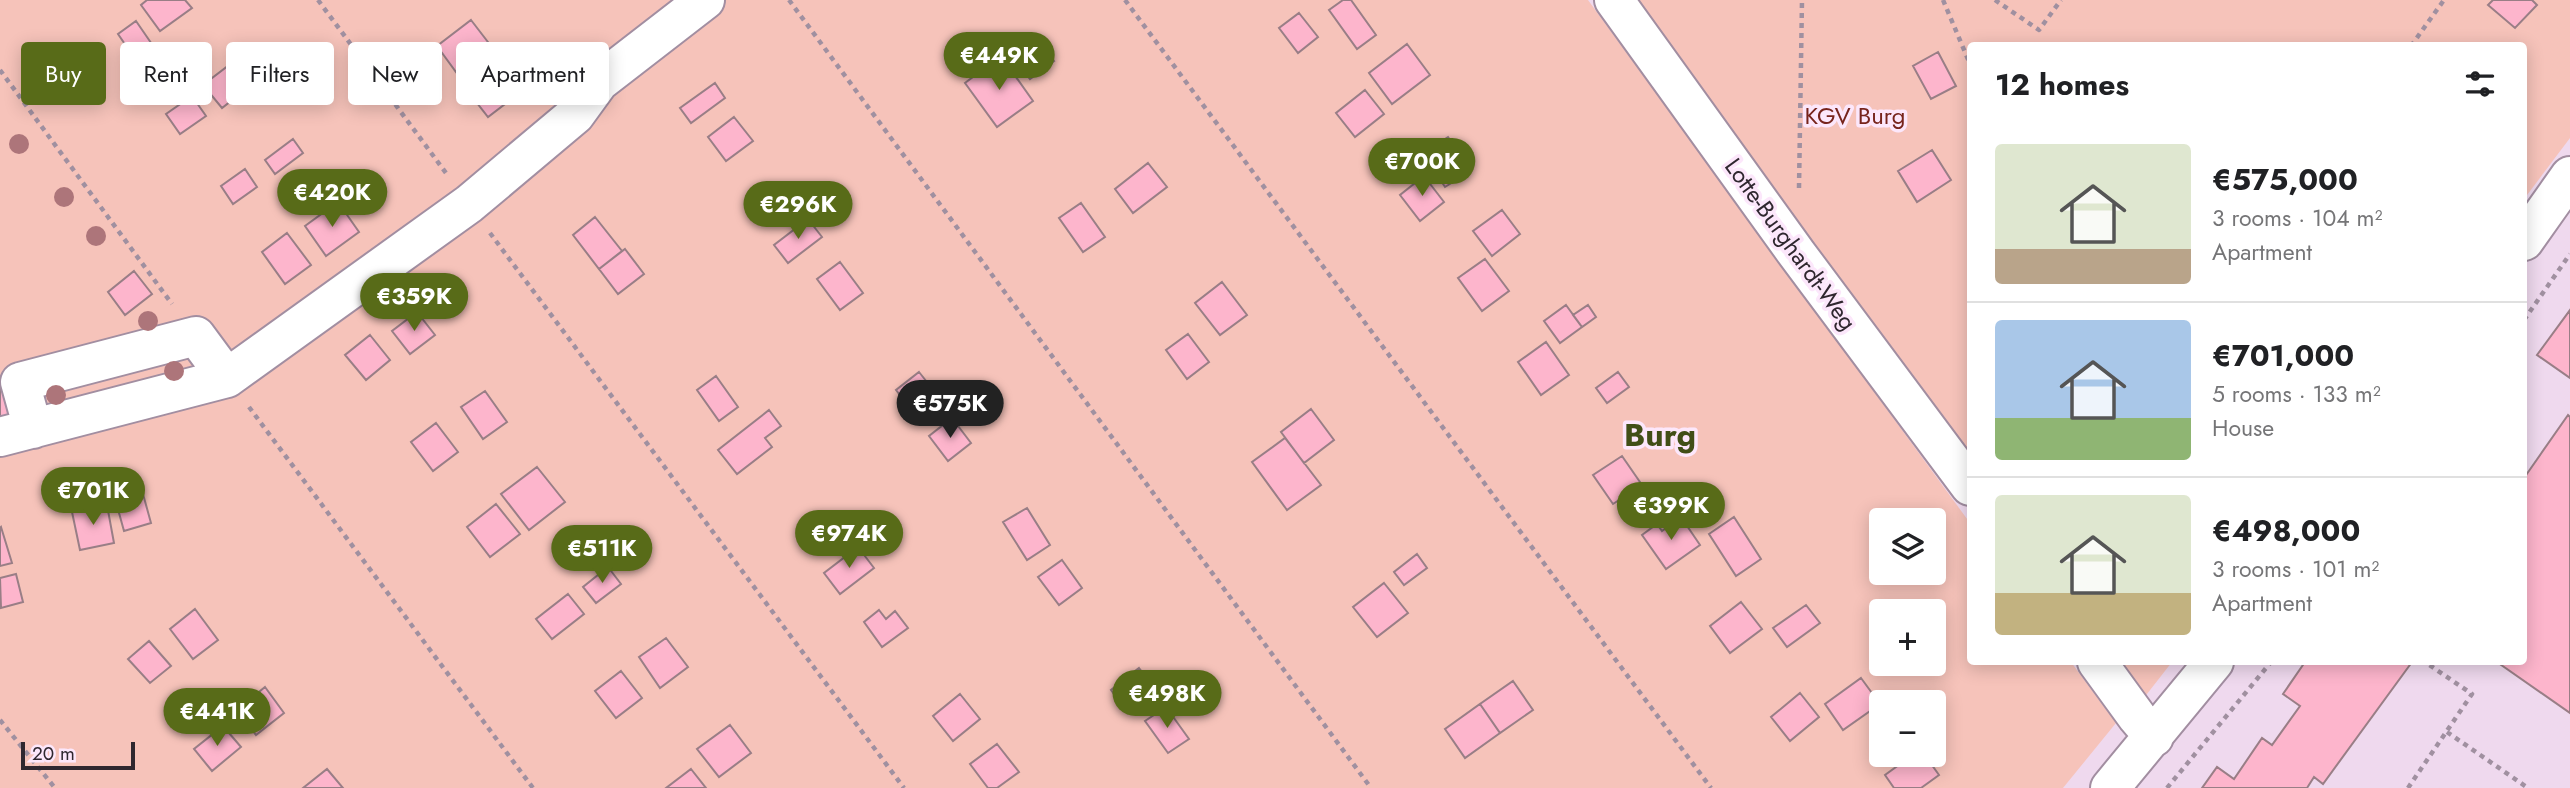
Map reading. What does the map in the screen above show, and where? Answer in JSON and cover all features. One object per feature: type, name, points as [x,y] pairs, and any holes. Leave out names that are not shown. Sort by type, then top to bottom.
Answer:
[{"type":"street","points":[[227,378],[196,336],[20,382],[17,433],[227,378],[469,204],[575,115],[599,82],[705,0]]},
{"type":"street","name":"Lotte-Burghardt-Weg","points":[[1614,0],[1797,254],[1967,482]]},
{"type":"street","points":[[2527,237],[2570,176]]},
{"type":"street","points":[[2099,665],[2154,737]]},
{"type":"street","points":[[2110,788],[2212,665]]},
{"type":"path","points":[[318,0],[904,788]]},
{"type":"path","points":[[789,0],[1371,788]]},
{"type":"path","points":[[1125,0],[1711,788]]},
{"type":"path","points":[[1797,254],[1802,0]]},
{"type":"path","points":[[1942,0],[1967,57]]},
{"type":"path","points":[[1995,0],[2039,30],[2061,0]]},
{"type":"path","points":[[2414,42],[2444,0]]},
{"type":"path","points":[[0,70],[196,336]]},
{"type":"path","points":[[2527,316],[2570,254]]},
{"type":"path","points":[[227,378],[533,788]]},
{"type":"path","points":[[2167,788],[2269,665]]},
{"type":"path","points":[[2408,788],[2472,694],[2429,665]]},
{"type":"path","points":[[0,720],[55,788]]},
{"type":"path","points":[[2446,732],[2528,788]]},
{"type":"green space","points":[[0,0],[1588,0],[1967,519],[1967,665],[2073,665],[2116,723],[2063,788],[0,788]]},
{"type":"green space","name":"KGV Burg","points":[[1630,0],[2570,0],[2570,138],[2527,195],[2527,42],[1967,42],[1967,470]]},
{"type":"green space","points":[[2106,665],[2170,665],[2136,708]]},
{"type":"building","points":[[147,0],[185,0],[192,8],[160,31],[141,5]]},
{"type":"building","points":[[1343,0],[1351,0],[1376,35],[1357,49],[1329,10]]},
{"type":"building","points":[[2493,0],[2532,0],[2537,5],[2515,28],[2488,5]]},
{"type":"building","points":[[1299,13],[1318,37],[1298,53],[1279,28]]},
{"type":"building","points":[[471,20],[488,42],[456,42],[456,72],[442,53],[442,42]]},
{"type":"building","points":[[136,21],[150,42],[124,42],[118,34]]},
{"type":"building","points":[[1036,35],[1054,61],[1030,79],[1010,53]]},
{"type":"building","points":[[1407,44],[1430,75],[1392,104],[1369,73]]},
{"type":"building","points":[[1938,52],[1956,86],[1931,99],[1913,66]]},
{"type":"building","points":[[1001,56],[1033,101],[997,127],[965,83]]},
{"type":"building","points":[[226,67],[226,105],[222,108],[212,96],[212,78]]},
{"type":"building","points":[[715,83],[725,98],[691,123],[680,108]]},
{"type":"building","points":[[1365,90],[1384,114],[1355,137],[1336,113]]},
{"type":"building","points":[[179,105],[198,105],[206,116],[180,134],[166,114]]},
{"type":"building","points":[[479,105],[504,105],[488,117]]},
{"type":"building","points":[[734,117],[753,141],[726,161],[708,137]]},
{"type":"building","points":[[1448,137],[1471,171],[1445,187],[1423,153]]},
{"type":"building","points":[[293,139],[303,153],[275,174],[265,160]]},
{"type":"building","points":[[1932,150],[1951,180],[1917,202],[1898,171]]},
{"type":"building","points":[[1148,163],[1167,187],[1133,213],[1115,189]]},
{"type":"building","points":[[245,169],[257,187],[233,204],[221,186]]},
{"type":"building","points":[[1424,176],[1444,202],[1420,221],[1400,195]]},
{"type":"building","points":[[338,202],[359,232],[326,256],[305,226]]},
{"type":"building","points":[[1081,203],[1105,237],[1083,252],[1059,218]]},
{"type":"building","points":[[1502,210],[1520,234],[1492,256],[1473,231]]},
{"type":"building","points":[[595,217],[622,251],[599,269],[573,235]]},
{"type":"building","points":[[808,219],[822,237],[788,263],[774,245]]},
{"type":"building","points":[[287,233],[311,265],[285,284],[262,252]]},
{"type":"building","points":[[625,249],[644,274],[618,294],[599,269]]},
{"type":"building","points":[[1485,259],[1509,291],[1482,311],[1458,278]]},
{"type":"building","points":[[840,262],[863,293],[840,310],[817,279]]},
{"type":"building","points":[[134,271],[152,294],[125,315],[108,292]]},
{"type":"building","points":[[1222,282],[1247,315],[1220,335],[1195,303]]},
{"type":"building","points":[[1566,305],[1582,327],[1560,343],[1544,321]]},
{"type":"building","points":[[1588,305],[1596,317],[1582,327],[1573,315]]},
{"type":"building","points":[[2570,310],[2570,378],[2537,355]]},
{"type":"building","points":[[417,312],[435,335],[410,354],[392,331]]},
{"type":"building","points":[[1188,334],[1209,362],[1187,379],[1166,350]]},
{"type":"building","points":[[370,335],[390,360],[366,380],[345,355]]},
{"type":"building","points":[[1546,342],[1569,375],[1541,395],[1518,362]]},
{"type":"building","points":[[919,372],[942,401],[919,419],[896,390]]},
{"type":"building","points":[[1618,372],[1629,387],[1607,403],[1596,388]]},
{"type":"building","points":[[716,376],[738,407],[719,421],[697,390]]},
{"type":"building","points":[[4,385],[13,420],[0,423],[0,386]]},
{"type":"building","points":[[485,391],[507,422],[483,439],[461,407]]},
{"type":"building","points":[[1311,409],[1334,440],[1304,463],[1281,432]]},
{"type":"building","points":[[769,410],[781,426],[765,438],[772,447],[737,474],[718,450]]},
{"type":"building","points":[[2568,415],[2570,713],[2501,665],[2527,665],[2527,474]]},
{"type":"building","points":[[952,418],[971,443],[948,461],[929,436]]},
{"type":"building","points":[[436,423],[458,452],[433,471],[411,442]]},
{"type":"building","points":[[1285,438],[1321,485],[1287,510],[1252,462]]},
{"type":"building","points":[[1622,456],[1642,485],[1613,504],[1593,475]]},
{"type":"building","points":[[537,467],[565,502],[529,530],[501,494]]},
{"type":"building","points":[[143,494],[151,523],[124,531],[116,502]]},
{"type":"building","points":[[496,504],[520,534],[490,557],[467,527]]},
{"type":"building","points":[[107,505],[114,543],[80,550],[72,512]]},
{"type":"building","points":[[1027,508],[1050,545],[1027,560],[1003,522]]},
{"type":"building","points":[[1681,517],[1700,545],[1666,569],[1642,535],[1657,524],[1662,531]]},
{"type":"building","points":[[1734,517],[1761,559],[1736,576],[1709,534]]},
{"type":"building","points":[[0,528],[12,563],[0,566]]},
{"type":"building","points":[[858,547],[874,568],[840,594],[824,573]]},
{"type":"building","points":[[1417,554],[1427,568],[1404,585],[1394,572]]},
{"type":"building","points":[[1062,560],[1082,588],[1059,605],[1038,577]]},
{"type":"building","points":[[608,567],[621,584],[596,603],[583,587]]},
{"type":"building","points":[[16,574],[23,602],[1,608],[0,578]]},
{"type":"building","points":[[1384,583],[1408,613],[1377,637],[1353,607]]},
{"type":"building","points":[[568,594],[584,614],[552,639],[536,619]]},
{"type":"building","points":[[1741,602],[1762,629],[1730,653],[1710,626]]},
{"type":"building","points":[[1806,605],[1820,623],[1787,647],[1773,628]]},
{"type":"building","points":[[195,609],[218,640],[193,659],[170,629]]},
{"type":"building","points":[[879,610],[886,619],[895,611],[908,628],[882,647],[864,622]]},
{"type":"building","points":[[666,638],[688,667],[660,688],[639,657]]},
{"type":"building","points":[[149,641],[171,666],[150,683],[128,659]]},
{"type":"building","points":[[2303,665],[2410,665],[2323,784],[2314,777],[2307,788],[2202,788],[2217,767],[2234,779],[2262,738],[2272,745],[2300,706],[2283,694]]},
{"type":"building","points":[[1139,668],[1157,691],[1128,713],[1111,690]]},
{"type":"building","points":[[621,671],[642,698],[616,718],[595,691]]},
{"type":"building","points":[[1861,678],[1870,690],[1869,712],[1843,730],[1825,704]]},
{"type":"building","points":[[1513,681],[1533,710],[1500,733],[1480,704]]},
{"type":"building","points":[[265,687],[284,713],[256,735],[237,710]]},
{"type":"building","points":[[1800,693],[1819,717],[1790,741],[1771,717]]},
{"type":"building","points":[[960,694],[980,719],[953,741],[933,716]]},
{"type":"building","points":[[1480,704],[1500,733],[1465,758],[1445,729]]},
{"type":"building","points":[[1166,707],[1189,739],[1168,753],[1145,721]]},
{"type":"building","points":[[730,725],[751,753],[719,777],[697,749]]},
{"type":"building","points":[[223,726],[241,747],[212,771],[194,749]]},
{"type":"building","points":[[997,744],[1019,772],[997,788],[988,788],[970,764]]},
{"type":"building","points":[[1896,767],[1933,767],[1939,775],[1921,788],[1894,788],[1885,775]]},
{"type":"building","points":[[327,769],[343,788],[303,788]]},
{"type":"building","points":[[691,769],[706,788],[666,788]]},
{"type":"district","name":"Burg","points":[[1660,435]]}]
